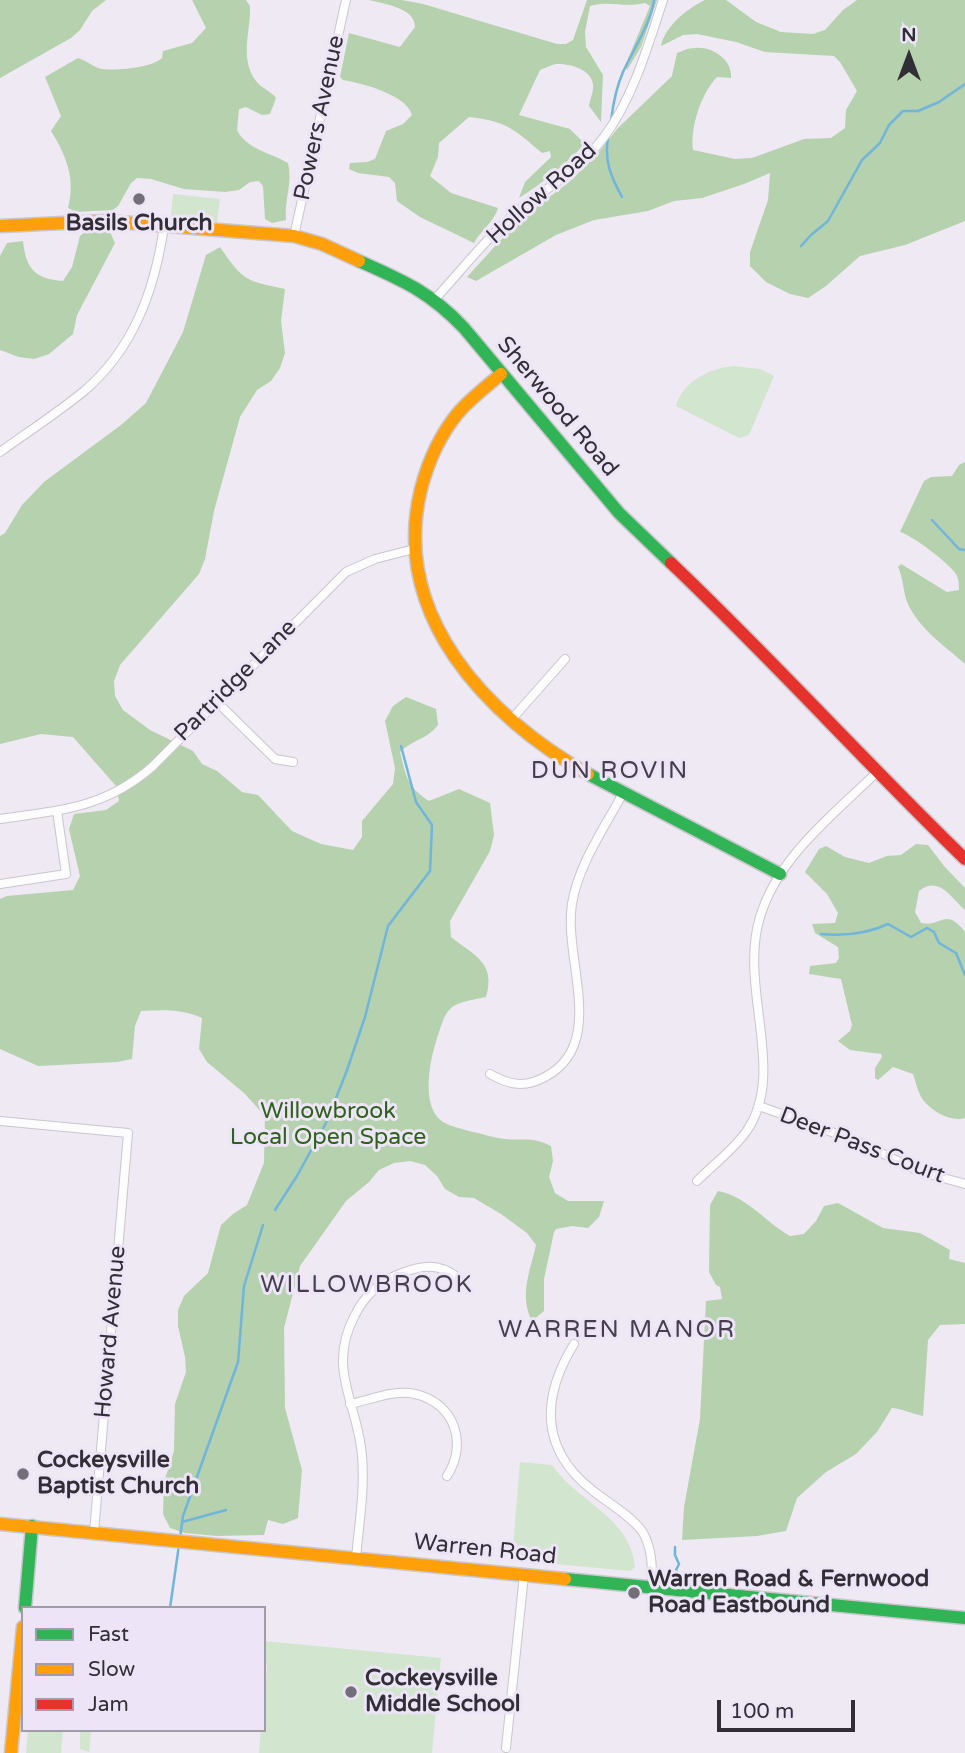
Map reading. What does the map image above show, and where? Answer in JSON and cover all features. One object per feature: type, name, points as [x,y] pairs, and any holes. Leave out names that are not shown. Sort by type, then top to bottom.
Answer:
[{"type":"street","name":"Powers Avenue","points":[[294,236],[346,0]]},
{"type":"street","name":"Hollow Road","points":[[435,299],[508,219],[566,177],[604,136],[636,76],[663,0]]},
{"type":"street","name":"Sherwood Road","points":[[0,226],[91,221],[294,236],[354,259],[435,299],[464,328],[619,513],[764,652],[876,773],[965,859]]},
{"type":"street","points":[[0,452],[84,391],[124,346],[154,282],[164,226]]},
{"type":"street","points":[[501,374],[468,402],[440,439],[422,482],[417,503],[414,549],[419,584],[435,625],[465,671],[511,720],[558,756],[623,793],[780,874]]},
{"type":"street","name":"Partridge Lane","points":[[0,819],[57,811],[96,801],[125,787],[152,767],[346,572],[375,558],[414,549]]},
{"type":"street","points":[[511,720],[565,659]]},
{"type":"street","points":[[216,701],[275,759],[293,762]]},
{"type":"street","points":[[697,1181],[739,1140],[759,1106],[764,1061],[752,959],[760,916],[780,874],[798,850],[876,773]]},
{"type":"street","points":[[490,1074],[505,1083],[530,1083],[555,1071],[573,1050],[580,1024],[571,938],[572,904],[584,868],[623,793]]},
{"type":"street","points":[[0,884],[66,874],[57,811]]},
{"type":"street","name":"Deer Pass Court","points":[[759,1106],[857,1141],[918,1171],[965,1184]]},
{"type":"street","name":"Howard Avenue","points":[[0,1121],[128,1133],[94,1532]]},
{"type":"street","points":[[356,1558],[363,1470],[358,1433],[342,1366],[345,1333],[361,1302],[385,1281],[412,1269],[435,1266],[448,1269],[457,1277]]},
{"type":"street","points":[[573,1344],[560,1366],[552,1396],[551,1429],[555,1443],[560,1455],[578,1478],[641,1530],[651,1552],[652,1588]]},
{"type":"street","points":[[349,1404],[400,1393],[415,1394],[440,1407],[456,1431],[458,1445],[458,1455],[447,1476]]},
{"type":"street","name":"Warren Road","points":[[0,1524],[965,1618]]},
{"type":"street","points":[[24,1606],[32,1527]]},
{"type":"street","points":[[506,1748],[524,1575]]},
{"type":"street","points":[[11,1753],[21,1649]]},
{"type":"green space","points":[[0,0],[106,0],[92,11],[80,30],[71,38],[0,78]]},
{"type":"green space","points":[[192,0],[246,0],[250,6],[248,63],[256,81],[276,98],[270,114],[262,115],[246,107],[239,109],[237,130],[246,142],[288,163],[290,177],[286,220],[272,223],[265,219],[263,186],[259,181],[250,182],[239,190],[225,192],[184,189],[151,179],[137,178],[113,210],[76,212],[68,208],[70,177],[61,149],[51,131],[61,116],[45,77],[78,58],[98,68],[112,70],[141,67],[162,58],[163,51],[192,43],[206,28]]},
{"type":"green space","points":[[369,0],[402,0],[423,4],[557,44],[566,44],[573,40],[587,0],[657,0],[641,47],[627,70],[625,66],[650,6],[645,3],[590,6],[585,32],[586,47],[603,75],[601,122],[589,106],[593,87],[588,74],[579,68],[561,64],[540,70],[519,115],[570,129],[583,142],[582,147],[567,161],[519,198],[525,182],[551,157],[550,151],[542,153],[501,124],[469,117],[439,143],[438,157],[430,176],[451,193],[498,208],[494,218],[474,243],[420,217],[397,201],[395,183],[389,177],[358,173],[349,169],[350,163],[375,159],[386,131],[403,124],[412,115],[402,102],[393,96],[340,77],[349,33],[400,47],[415,27],[414,21],[405,11]]},
{"type":"green space","points":[[705,0],[726,0],[756,22],[781,32],[813,34],[825,30],[843,10],[857,0],[965,0],[965,221],[905,245],[860,256],[808,298],[790,294],[766,282],[750,266],[750,252],[768,200],[770,173],[702,198],[674,201],[648,211],[594,220],[556,235],[476,281],[467,277],[517,222],[569,182],[595,157],[617,129],[672,76],[677,53],[681,51],[692,48],[708,49],[725,60],[731,71],[731,78],[717,77],[702,102],[693,131],[693,150],[735,159],[752,158],[804,139],[831,138],[845,128],[846,110],[857,91],[834,56],[765,52],[736,42],[697,34],[683,35],[661,46],[667,32],[678,18]]},
{"type":"green space","points":[[173,194],[220,199],[217,222],[171,217]]},
{"type":"green space","points":[[93,226],[108,228],[115,243],[77,315],[73,334],[49,354],[34,359],[0,350],[0,256],[7,243],[23,241],[27,259],[34,271],[45,278],[63,281],[72,267],[80,236]]},
{"type":"green space","name":"Willowbrook Local Open Space","points":[[220,247],[234,267],[246,278],[285,289],[281,321],[285,353],[280,368],[271,381],[257,390],[240,417],[199,574],[120,665],[114,681],[115,696],[123,710],[150,730],[193,751],[202,764],[217,771],[242,792],[258,795],[292,831],[321,844],[353,850],[362,837],[362,821],[393,784],[395,768],[385,721],[393,706],[406,697],[436,709],[438,725],[429,734],[400,752],[408,780],[416,791],[429,801],[459,789],[490,803],[494,835],[490,851],[450,921],[451,937],[475,955],[486,968],[486,997],[456,1005],[443,1020],[429,1073],[432,1107],[443,1122],[454,1127],[497,1138],[533,1140],[551,1146],[553,1161],[549,1177],[555,1193],[568,1201],[604,1201],[599,1217],[588,1228],[572,1226],[556,1229],[554,1232],[544,1279],[544,1311],[532,1321],[526,1293],[536,1245],[527,1233],[474,1198],[459,1197],[445,1189],[437,1176],[425,1165],[410,1161],[394,1163],[379,1170],[346,1201],[300,1266],[284,1328],[285,1408],[302,1470],[298,1518],[283,1524],[268,1520],[264,1535],[217,1536],[185,1533],[170,1528],[163,1514],[164,1482],[174,1451],[175,1404],[186,1372],[178,1310],[184,1296],[208,1273],[221,1225],[247,1205],[264,1163],[265,1116],[244,1093],[207,1062],[199,1049],[202,1018],[187,1013],[141,1011],[135,1026],[132,1059],[117,1062],[38,1066],[0,1049],[0,899],[7,896],[73,890],[80,876],[69,829],[74,814],[106,810],[119,801],[116,786],[73,737],[41,734],[0,744],[0,536],[5,533],[22,505],[44,482],[146,403],[183,332],[206,255]]},
{"type":"green space","points":[[733,366],[760,369],[774,376],[749,435],[739,438],[676,406],[684,390],[698,378],[706,373]]},
{"type":"green space","points":[[965,462],[965,664],[931,635],[916,618],[906,599],[898,567],[901,564],[947,592],[959,590],[958,578],[952,569],[921,544],[900,532],[924,481],[931,477],[952,476],[959,465]]},
{"type":"green space","points":[[916,844],[928,845],[965,888],[965,910],[944,890],[933,886],[919,891],[915,912],[921,923],[953,920],[965,932],[965,1118],[960,1119],[948,1117],[932,1109],[922,1098],[913,1074],[893,1067],[878,1080],[875,1078],[875,1068],[882,1057],[881,1054],[850,1050],[838,1041],[850,1031],[852,1025],[841,979],[809,974],[810,966],[836,963],[839,958],[838,947],[815,933],[812,924],[835,923],[838,913],[827,894],[805,872],[819,849],[826,846],[845,857],[869,863],[887,856],[901,855]]},
{"type":"green space","points":[[718,1191],[747,1204],[790,1236],[804,1234],[816,1221],[824,1206],[838,1203],[883,1228],[920,1233],[950,1250],[949,1259],[965,1263],[965,1324],[940,1325],[928,1340],[923,1416],[892,1408],[877,1432],[856,1454],[826,1472],[797,1498],[786,1531],[757,1536],[682,1540],[684,1507],[700,1419],[706,1301],[722,1299],[720,1287],[709,1272],[710,1205]]},
{"type":"green space","points":[[520,1462],[552,1465],[624,1535],[635,1567],[630,1571],[512,1560]]},
{"type":"green space","name":"Cockeysville Middle School","points":[[266,1641],[441,1658],[432,1753],[259,1753],[261,1732],[266,1732]]},
{"type":"green space","points":[[28,1732],[63,1732],[61,1753],[26,1753]]},
{"type":"green space","points":[[80,1732],[91,1732],[89,1752],[80,1749]]},
{"type":"waterway","points":[[611,121],[621,78],[646,27],[654,0]]},
{"type":"waterway","points":[[801,246],[828,221],[862,160],[880,143],[889,125],[903,111],[918,111],[939,102],[965,84]]},
{"type":"waterway","points":[[608,138],[609,169],[622,197]]},
{"type":"waterway","points":[[932,520],[959,549],[965,550]]},
{"type":"waterway","points":[[275,1210],[326,1123],[346,1073],[365,1017],[388,926],[430,871],[432,825],[416,802],[401,746]]},
{"type":"waterway","points":[[821,934],[855,933],[888,924],[911,937],[927,928],[934,932],[939,943],[956,953],[965,975]]},
{"type":"waterway","points":[[180,1538],[183,1516],[238,1362],[244,1286],[263,1225]]},
{"type":"waterway","points":[[182,1522],[226,1510]]},
{"type":"waterway","points":[[170,1606],[179,1545]]},
{"type":"waterway","points":[[675,1547],[679,1564],[676,1570],[684,1581]]},
{"type":"traffic: fast","points":[[359,261],[416,288],[452,316],[619,513],[671,563]]},
{"type":"traffic: fast","points":[[588,774],[780,874]]},
{"type":"traffic: fast","points":[[25,1606],[32,1526]]},
{"type":"traffic: fast","points":[[565,1579],[965,1618]]},
{"type":"traffic: slow","points":[[0,226],[106,221],[294,236],[322,244],[359,261]]},
{"type":"traffic: slow","points":[[501,374],[458,413],[431,459],[421,489],[415,535],[420,579],[434,620],[455,657],[483,692],[515,723],[551,751],[588,774]]},
{"type":"traffic: slow","points":[[0,1524],[565,1579]]},
{"type":"traffic: slow","points":[[11,1753],[21,1648]]},
{"type":"traffic: jam","points":[[671,563],[965,859]]},
{"type":"place","name":"Basils Church","points":[[139,199]]},
{"type":"place","name":"Cockeysville Baptist Church","points":[[23,1474]]},
{"type":"place","name":"Warren Road & Fernwood Road Eastbound","points":[[634,1593]]},
{"type":"place","name":"Cockeysville Middle School","points":[[351,1692]]},
{"type":"district","name":"DUN ROVIN","points":[[610,772]]},
{"type":"district","name":"WILLOWBROOK","points":[[367,1286]]},
{"type":"district","name":"WARREN MANOR","points":[[617,1331]]}]
